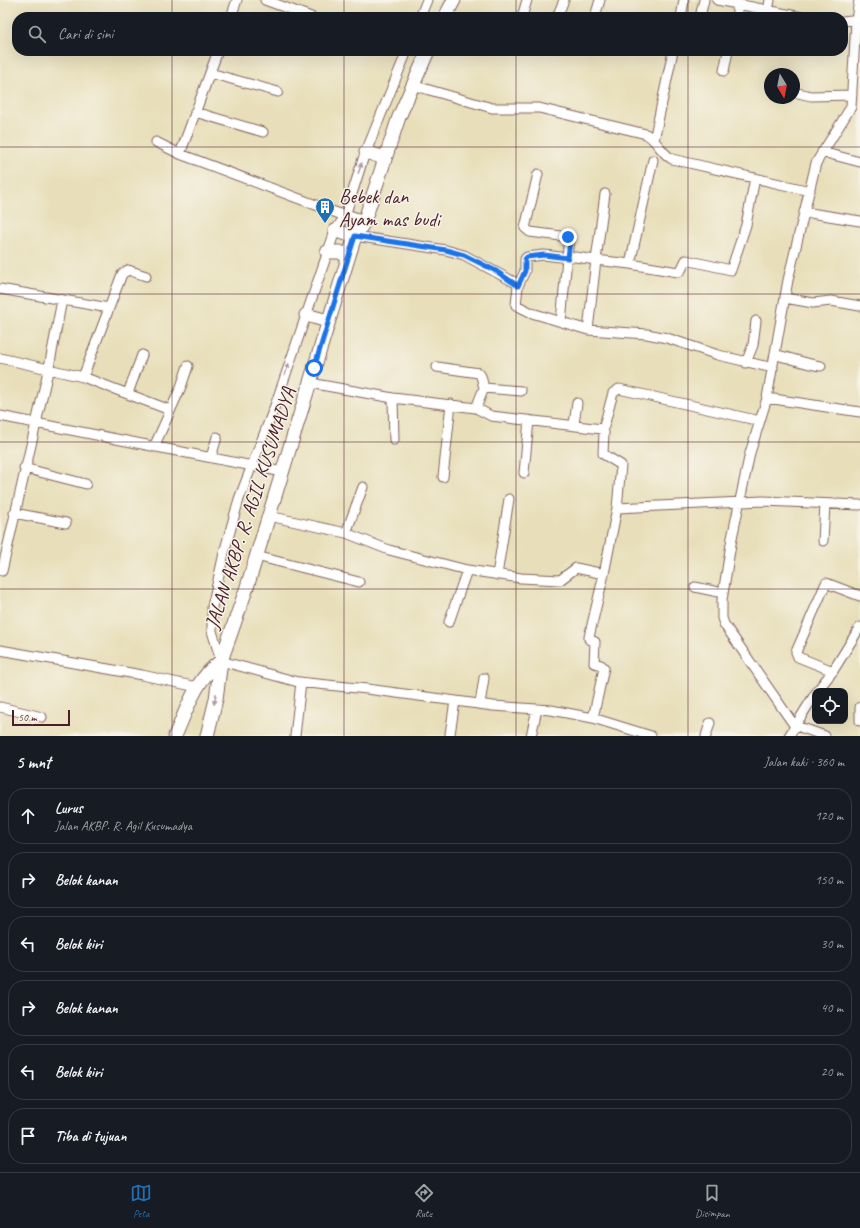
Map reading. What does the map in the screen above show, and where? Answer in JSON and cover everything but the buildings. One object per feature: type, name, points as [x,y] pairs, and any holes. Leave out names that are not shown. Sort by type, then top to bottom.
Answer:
[{"type":"main road","points":[[448,12],[454,0]]},
{"type":"main road","name":"JALAN AKBP. R. AGIL KUSUMADYA","points":[[207,736],[216,699],[221,661],[283,472],[348,257],[355,236],[364,222],[384,158],[412,85],[426,56]]},
{"type":"main road","points":[[366,152],[384,158]]},
{"type":"main road","points":[[345,216],[364,222]]},
{"type":"main road","points":[[335,231],[355,236]]},
{"type":"main road","points":[[327,252],[340,252],[348,257]]},
{"type":"main road","points":[[306,315],[328,321]]},
{"type":"main road","points":[[175,736],[196,687],[209,669],[221,661]]},
{"type":"street","points":[[233,12],[237,0]]},
{"type":"street","points":[[265,0],[298,12]]},
{"type":"street","points":[[422,12],[427,0]]},
{"type":"street","points":[[523,12],[527,0]]},
{"type":"street","points":[[559,12],[564,0]]},
{"type":"street","points":[[596,12],[600,0]]},
{"type":"street","points":[[682,12],[684,0]]},
{"type":"street","points":[[701,12],[704,0]]},
{"type":"street","points":[[717,0],[768,12]]},
{"type":"street","points":[[770,0],[772,12]]},
{"type":"street","points":[[825,736],[794,725],[724,624],[719,593],[750,453],[767,398],[776,355],[785,298],[816,163],[843,122],[855,108],[852,95],[859,0]]},
{"type":"street","points":[[737,12],[738,5]]},
{"type":"street","points":[[848,20],[858,19]]},
{"type":"street","points":[[180,154],[216,56]]},
{"type":"street","points":[[405,56],[366,152],[345,216],[335,231],[327,252],[253,464],[239,499],[212,607],[212,631],[221,661],[301,682],[480,704],[551,710],[592,718],[651,736]]},
{"type":"street","points":[[651,137],[672,56]]},
{"type":"street","points":[[724,71],[727,56]]},
{"type":"street","points":[[210,73],[278,92]]},
{"type":"street","points":[[412,85],[492,108],[539,108],[651,137],[664,154],[672,159],[810,191]]},
{"type":"street","points":[[800,93],[811,96],[852,95]]},
{"type":"street","points":[[195,112],[263,132]]},
{"type":"street","points":[[156,142],[180,154],[345,216]]},
{"type":"street","points":[[822,152],[860,162]]},
{"type":"street","points":[[630,264],[652,160]]},
{"type":"street","points":[[538,174],[525,229],[530,232],[569,237],[561,322]]},
{"type":"street","points":[[755,178],[746,225],[731,270],[686,260],[681,270],[678,272],[630,264],[568,257],[544,255],[527,257],[525,259],[525,271],[518,286],[516,303],[518,307],[588,330],[598,332],[630,332],[654,336],[746,363],[773,368]]},
{"type":"street","points":[[588,330],[605,194]]},
{"type":"street","points":[[804,212],[860,221]]},
{"type":"street","points":[[355,236],[458,253],[496,271],[518,286]]},
{"type":"street","points":[[83,377],[122,274],[125,271],[146,276]]},
{"type":"street","points":[[0,289],[109,308]]},
{"type":"street","points":[[785,298],[813,303],[831,301],[860,306]]},
{"type":"street","points":[[2,570],[24,468],[49,368],[62,300]]},
{"type":"street","points":[[746,363],[753,345],[756,321]]},
{"type":"street","points":[[128,393],[142,355]]},
{"type":"street","points":[[776,355],[795,358],[803,363],[821,366]]},
{"type":"street","points":[[0,358],[83,377],[170,410]]},
{"type":"street","points":[[154,447],[181,387],[188,366]]},
{"type":"street","points":[[437,367],[479,373],[484,388],[476,408]]},
{"type":"street","points":[[310,382],[393,398],[476,408],[491,416],[574,424],[603,430]]},
{"type":"street","points":[[484,388],[521,391]]},
{"type":"street","points":[[592,718],[604,668],[594,662],[595,642],[588,637],[604,574],[617,508],[621,465],[603,454],[603,430],[613,393],[619,389],[760,421]]},
{"type":"street","points":[[393,398],[394,440]]},
{"type":"street","points":[[767,398],[860,412]]},
{"type":"street","points":[[574,424],[577,403]]},
{"type":"street","points":[[443,477],[452,404]]},
{"type":"street","points":[[0,416],[154,447],[253,464],[283,472]]},
{"type":"street","points":[[524,473],[529,420]]},
{"type":"street","points":[[210,457],[217,437]]},
{"type":"street","points":[[24,468],[86,484]]},
{"type":"street","points":[[346,533],[363,487]]},
{"type":"street","points":[[497,575],[509,499]]},
{"type":"street","points":[[617,508],[763,501],[860,505]]},
{"type":"street","points":[[823,541],[824,504]]},
{"type":"street","points":[[14,513],[66,524]]},
{"type":"street","points":[[269,516],[346,533],[389,550],[467,570],[521,578],[560,580],[576,568],[604,574]]},
{"type":"street","points":[[256,556],[359,582]]},
{"type":"street","points":[[449,622],[467,570]]},
{"type":"street","points":[[833,672],[798,657],[796,652],[826,583],[860,596]]},
{"type":"street","points":[[695,587],[719,593]]},
{"type":"street","points":[[820,688],[833,672],[860,627]]},
{"type":"street","points":[[0,650],[142,675],[196,687]]},
{"type":"street","points":[[480,704],[484,678]]},
{"type":"street","points":[[296,736],[301,682]]},
{"type":"street","points":[[788,736],[812,698]]},
{"type":"street","points":[[450,734],[454,701]]},
{"type":"street","points":[[0,707],[42,717]]},
{"type":"street","points":[[860,707],[860,721]]},
{"type":"street","points":[[531,736],[537,709]]},
{"type":"street","points":[[706,736],[710,723]]},
{"type":"place","name":"Bebek dan Ayam mas budi","points":[[325,224]]},
{"type":"route","points":[[314,368],[355,236],[446,250],[464,255],[496,271],[516,283],[518,286],[527,267],[525,262],[527,257],[544,255],[568,258],[570,241],[568,237]]}]
